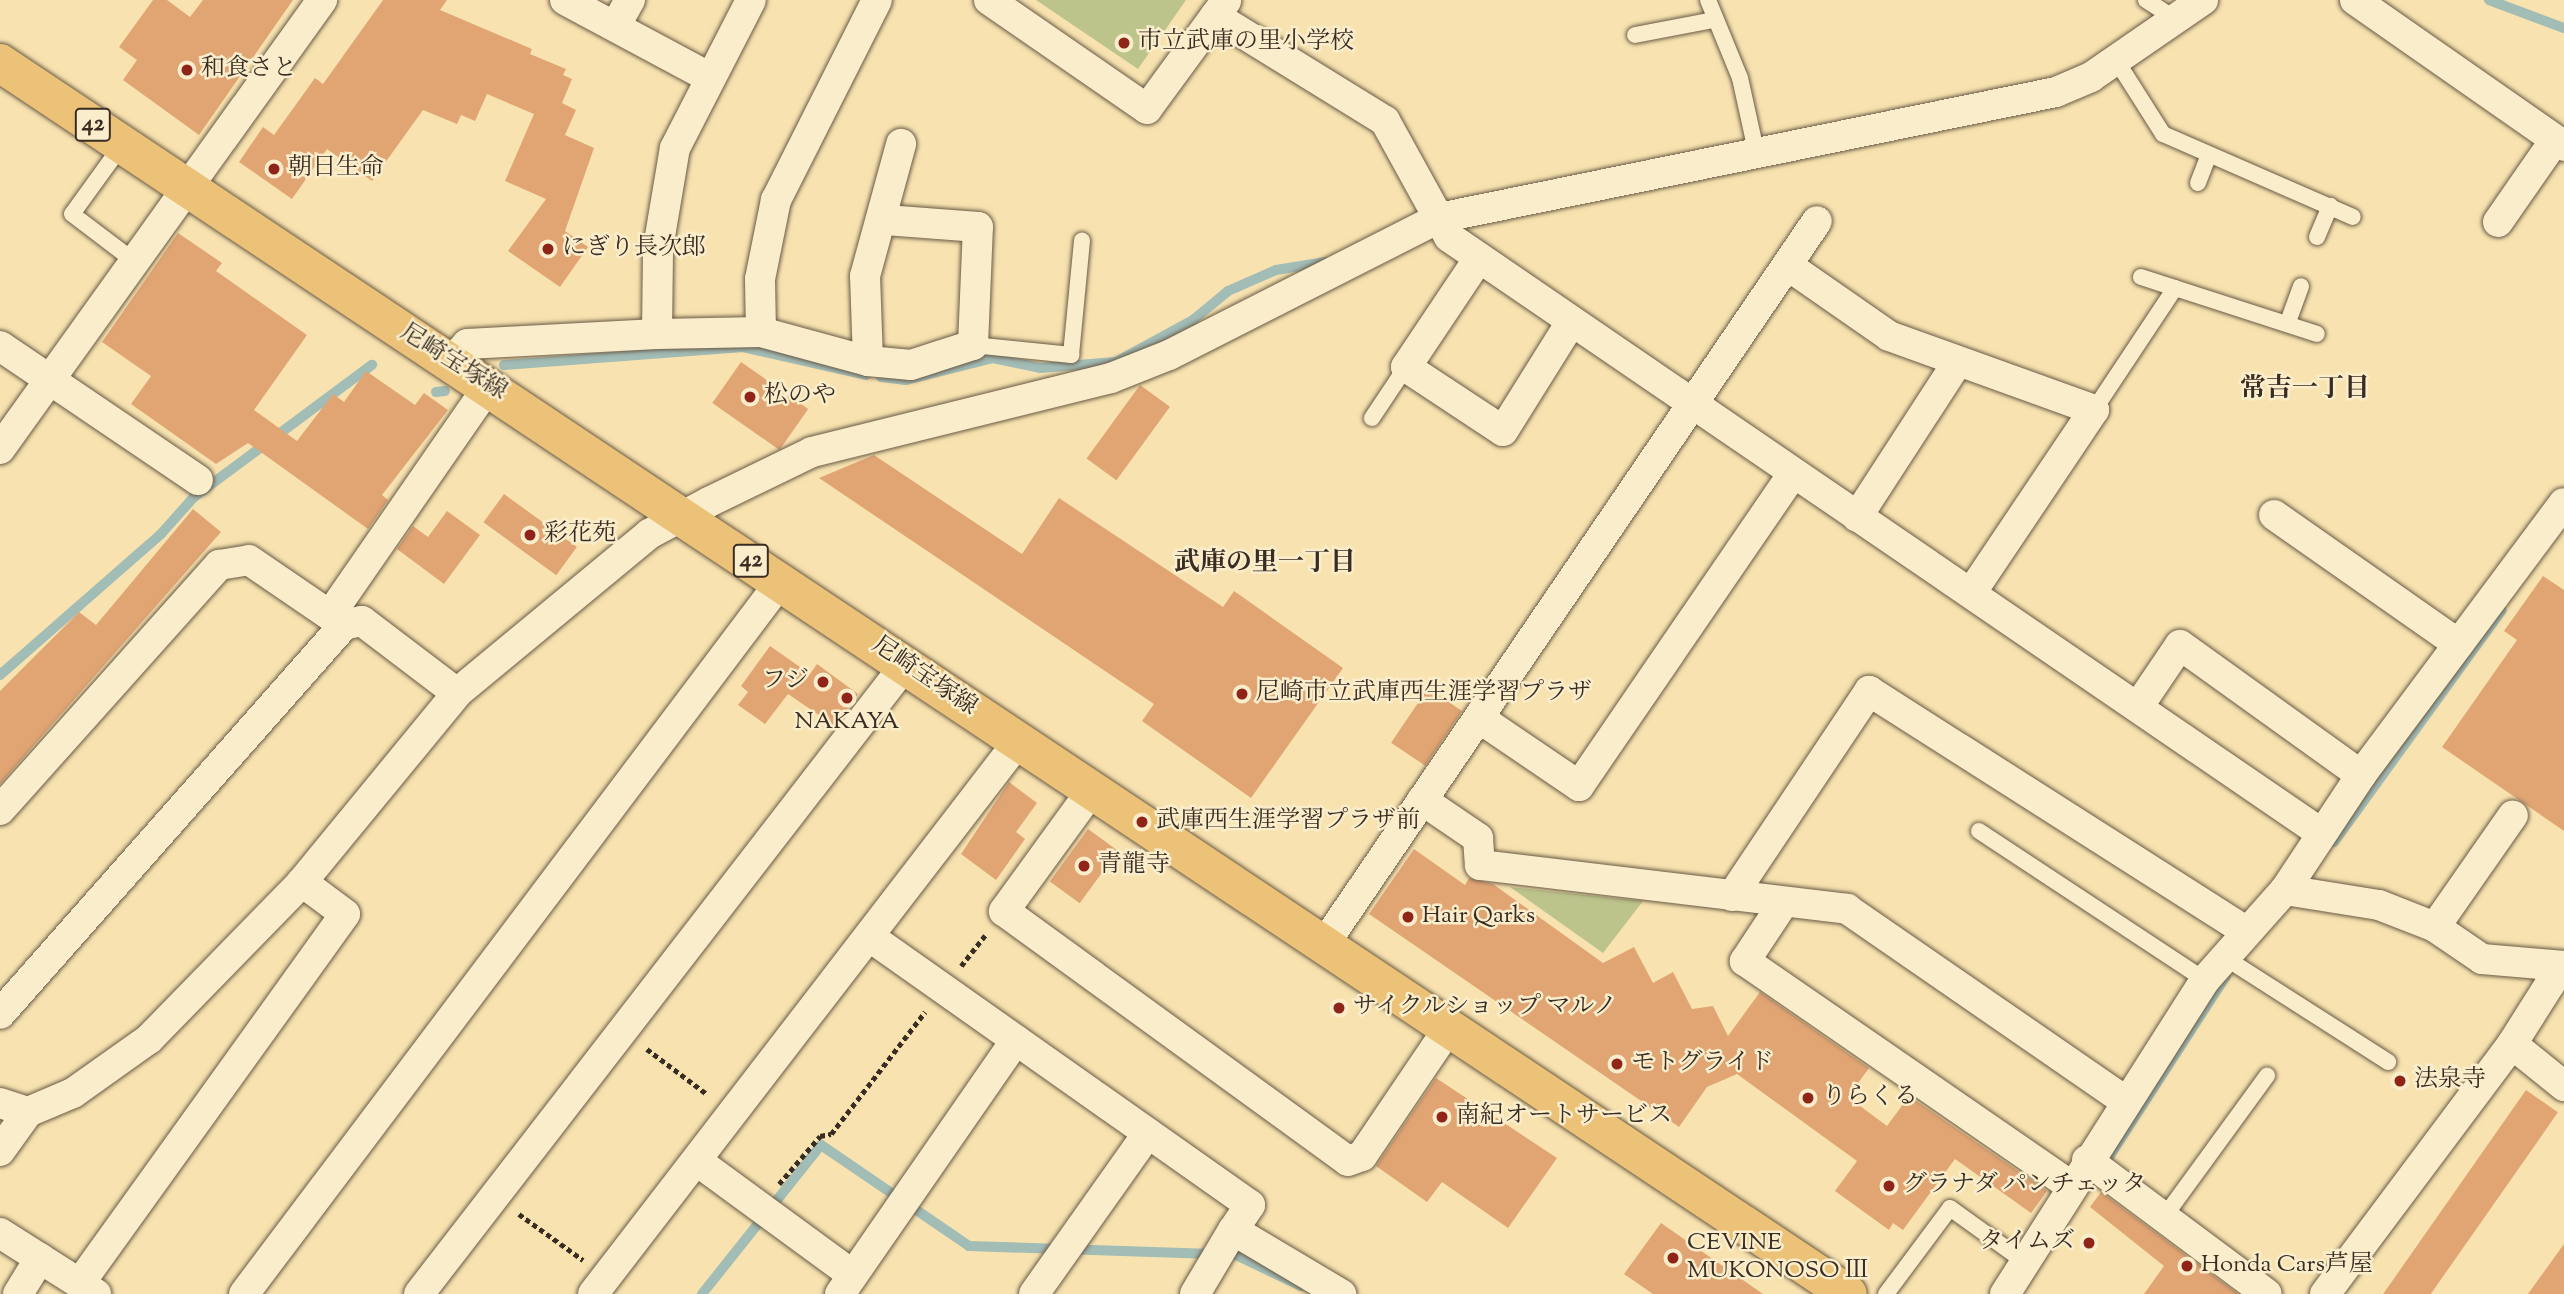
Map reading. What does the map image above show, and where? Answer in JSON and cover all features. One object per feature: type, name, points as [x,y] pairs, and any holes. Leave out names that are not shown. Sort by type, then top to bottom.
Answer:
[{"type":"main road","name":"尼崎宝塚線","points":[[0,63],[450,363],[489,384],[1018,742],[1848,1294]]},
{"type":"street","points":[[0,449],[322,0]]},
{"type":"street","points":[[565,0],[623,13],[707,76]]},
{"type":"street","points":[[657,334],[658,248],[675,148],[707,76],[751,0]]},
{"type":"street","points":[[761,332],[760,279],[776,201],[877,0]]},
{"type":"street","points":[[989,0],[1147,109],[1221,8],[1385,121],[1449,237],[1792,475],[2140,705],[2321,833]]},
{"type":"street","points":[[0,1151],[28,1112],[73,1093],[149,1039],[302,882],[457,693],[649,534],[812,452],[1111,378],[1169,355],[1439,218],[1756,151],[2056,92],[2116,60],[2203,0]]},
{"type":"street","points":[[2355,0],[2560,143],[2498,222]]},
{"type":"street","points":[[868,361],[865,276],[885,220],[901,144]]},
{"type":"street","points":[[450,363],[467,344],[657,334],[761,332],[868,361],[911,365],[973,345],[978,227],[885,220]]},
{"type":"street","points":[[1323,946],[1693,406],[1816,221]]},
{"type":"street","points":[[1479,258],[1406,367],[1503,431],[1571,322]]},
{"type":"street","points":[[1787,265],[1889,336],[1957,363],[2094,410],[1971,593]]},
{"type":"street","points":[[0,346],[198,480]]},
{"type":"street","points":[[1857,517],[1957,363]]},
{"type":"street","points":[[0,1014],[337,620],[489,384]]},
{"type":"street","points":[[1479,718],[1579,786],[1792,475]]},
{"type":"street","points":[[2005,1294],[2071,1186],[2096,1167],[2124,1100],[2205,980],[2244,930],[2284,890],[2361,775],[2564,503]]},
{"type":"street","points":[[2274,515],[2458,644]]},
{"type":"street","points":[[0,810],[219,565],[248,560],[337,620],[362,621],[457,693]]},
{"type":"street","points":[[244,1294],[781,582]]},
{"type":"street","points":[[2140,705],[2180,645],[2361,775]]},
{"type":"street","points":[[419,1294],[906,664]]},
{"type":"street","points":[[1732,896],[1869,691],[2244,930]]},
{"type":"street","points":[[600,1286],[1018,742]]},
{"type":"street","points":[[1092,790],[1004,911],[1348,1161],[1362,1156],[1448,1029]]},
{"type":"street","points":[[1422,800],[1478,838],[1480,865],[1847,909],[2124,1100]]},
{"type":"street","points":[[2435,926],[2513,815]]},
{"type":"street","points":[[0,1233],[88,1288],[345,914],[302,882]]},
{"type":"street","points":[[2284,890],[2379,905],[2435,926],[2482,959],[2558,965],[2550,984],[2512,1044],[2325,1294]]},
{"type":"street","points":[[1784,902],[1745,961],[2071,1186]]},
{"type":"street","points":[[870,937],[1250,1205],[1220,1248],[1195,1294]]},
{"type":"street","points":[[697,1161],[770,1214],[846,1285],[1016,1040]]},
{"type":"street","points":[[2512,1044],[2564,1086]]},
{"type":"street","points":[[0,1103],[28,1112]]},
{"type":"street","points":[[1034,1294],[1148,1133]]},
{"type":"street","points":[[2096,1167],[2267,1294]]},
{"type":"street","points":[[1220,1248],[1341,1294]]},
{"type":"street","points":[[18,1294],[40,1258]]},
{"type":"lane","points":[[1708,0],[1740,78],[1756,151]]},
{"type":"lane","points":[[2146,0],[2175,19]]},
{"type":"lane","points":[[1635,35],[1714,20]]},
{"type":"lane","points":[[2116,60],[2163,134],[2353,217]]},
{"type":"lane","points":[[122,145],[72,214],[134,261]]},
{"type":"lane","points":[[2198,183],[2210,155]]},
{"type":"lane","points":[[2317,237],[2330,206]]},
{"type":"lane","points":[[973,345],[1071,355],[1082,241]]},
{"type":"lane","points":[[2141,276],[2318,334]]},
{"type":"lane","points":[[2288,322],[2301,286]]},
{"type":"lane","points":[[2094,410],[2175,288]]},
{"type":"lane","points":[[1372,418],[1406,367]]},
{"type":"lane","points":[[1979,831],[2002,856],[2205,980]]},
{"type":"lane","points":[[2224,957],[2388,1062]]},
{"type":"lane","points":[[2164,1217],[2241,1102],[2267,1076]]},
{"type":"lane","points":[[1886,1294],[1950,1208],[2025,1262]]},
{"type":"path","points":[[770,1214],[820,1136],[831,1134],[1004,911]]},
{"type":"path","points":[[621,1030],[733,1114]]},
{"type":"path","points":[[494,1195],[600,1286]]},
{"type":"green space","points":[[1036,0],[1186,0],[1138,69]]},
{"type":"green space","points":[[1510,887],[1643,901],[1603,953]]},
{"type":"building","name":"和食さと","points":[[153,0],[167,0],[190,17],[203,0],[293,0],[199,135],[123,80],[137,60],[119,47]]},
{"type":"building","points":[[383,0],[447,0],[440,10],[532,49],[530,54],[566,69],[563,75],[572,79],[562,103],[576,110],[565,135],[594,148],[565,231],[588,247],[560,287],[508,251],[546,199],[505,181],[534,114],[487,94],[475,121],[461,115],[457,124],[423,110],[372,181],[327,149],[292,199],[239,162],[263,127],[274,135],[315,78],[323,84]]},
{"type":"building","points":[[178,233],[222,263],[216,271],[307,335],[254,410],[297,441],[333,394],[344,402],[366,371],[415,405],[424,393],[448,410],[382,495],[388,500],[368,529],[248,443],[216,464],[131,404],[151,376],[102,342]]},
{"type":"building","points":[[741,362],[808,409],[779,450],[712,403]]},
{"type":"building","points":[[1140,385],[1170,407],[1116,480],[1087,459]]},
{"type":"building","points":[[874,455],[1022,554],[1059,498],[1223,607],[1234,591],[1343,668],[1251,798],[1142,721],[1154,704],[819,478]]},
{"type":"building","name":"彩花苑","points":[[504,494],[577,547],[556,575],[483,522]]},
{"type":"building","points":[[193,509],[221,532],[0,784],[0,691],[79,612],[96,625]]},
{"type":"building","points":[[447,511],[480,535],[444,584],[397,549],[413,526],[428,537]]},
{"type":"building","points":[[2543,576],[2564,590],[2564,831],[2442,747],[2517,640],[2504,631]]},
{"type":"building","points":[[770,646],[810,674],[817,664],[858,694],[835,726],[788,694],[765,724],[738,705],[748,692],[741,686]]},
{"type":"building","points":[[1428,688],[1462,711],[1425,766],[1391,743]]},
{"type":"building","points":[[1009,782],[1037,803],[1016,832],[1025,839],[996,880],[961,854]]},
{"type":"building","name":"青龍寺","points":[[1088,829],[1118,851],[1080,903],[1050,882]]},
{"type":"building","points":[[1414,849],[1465,885],[1469,878],[1493,884],[1603,963],[1634,947],[1653,983],[1673,972],[1692,1009],[1713,1006],[1728,1036],[1760,992],[1869,1068],[1848,1097],[1887,1126],[1909,1096],[2047,1191],[2031,1213],[1955,1159],[1903,1230],[1893,1223],[1889,1230],[1835,1191],[1857,1161],[1737,1074],[1707,1087],[1679,1127],[1369,914]]},
{"type":"building","points":[[1436,1078],[1557,1158],[1508,1228],[1442,1182],[1427,1202],[1376,1166]]},
{"type":"building","points":[[2526,1090],[2558,1112],[2431,1294],[2383,1294]]},
{"type":"building","points":[[2101,1192],[2238,1294],[2144,1294],[2164,1266],[2090,1207]]},
{"type":"building","name":"CEVINE MUKONOSO Ⅲ","points":[[1661,1223],[1763,1294],[1653,1294],[1624,1274]]},
{"type":"building","points":[[2564,1244],[2564,1294],[2528,1294]]},
{"type":"waterway","points":[[2489,0],[2564,28]]},
{"type":"waterway","points":[[881,377],[906,380],[993,358],[1040,368],[1116,362],[1193,320],[1228,291],[1276,270],[1325,262]]},
{"type":"waterway","points":[[504,365],[743,347],[866,375]]},
{"type":"waterway","points":[[0,675],[161,534],[194,497],[372,365]]},
{"type":"waterway","points":[[436,392],[445,391]]},
{"type":"waterway","points":[[2334,842],[2502,610]]},
{"type":"waterway","points":[[2105,1163],[2226,976]]},
{"type":"waterway","points":[[702,1294],[821,1145],[969,1246],[1236,1255],[1301,1286]]},
{"type":"place","name":"市立武庫の里小学校","points":[[1124,43]]},
{"type":"place","name":"和食さと","points":[[187,70]]},
{"type":"place","name":"朝日生命","points":[[274,169]]},
{"type":"place","name":"にぎり長次郎","points":[[548,249]]},
{"type":"place","name":"松のや","points":[[750,397]]},
{"type":"place","name":"彩花苑","points":[[530,535]]},
{"type":"place","name":"フジ","points":[[823,682]]},
{"type":"place","name":"尼崎市立武庫西生涯学習プラザ","points":[[1242,694]]},
{"type":"place","name":"NAKAYA","points":[[847,698]]},
{"type":"place","name":"武庫西生涯学習プラザ前","points":[[1142,822]]},
{"type":"place","name":"青龍寺","points":[[1084,866]]},
{"type":"place","name":"Hair Qarks","points":[[1408,917]]},
{"type":"place","name":"サイクルショップ マルノ","points":[[1339,1008]]},
{"type":"place","name":"モトグライド","points":[[1617,1064]]},
{"type":"place","name":"法泉寺","points":[[2400,1081]]},
{"type":"place","name":"りらくる","points":[[1808,1098]]},
{"type":"place","name":"南紀オートサービス","points":[[1442,1117]]},
{"type":"place","name":"グラナダ パンチェッタ","points":[[1889,1186]]},
{"type":"place","name":"タイムズ","points":[[2089,1243]]},
{"type":"place","name":"CEVINE MUKONOSO Ⅲ","points":[[1673,1258]]},
{"type":"place","name":"Honda Cars芦屋","points":[[2187,1266]]},
{"type":"district","name":"常吉一丁目","points":[[2305,390]]},
{"type":"district","name":"武庫の里一丁目","points":[[1265,564]]}]
